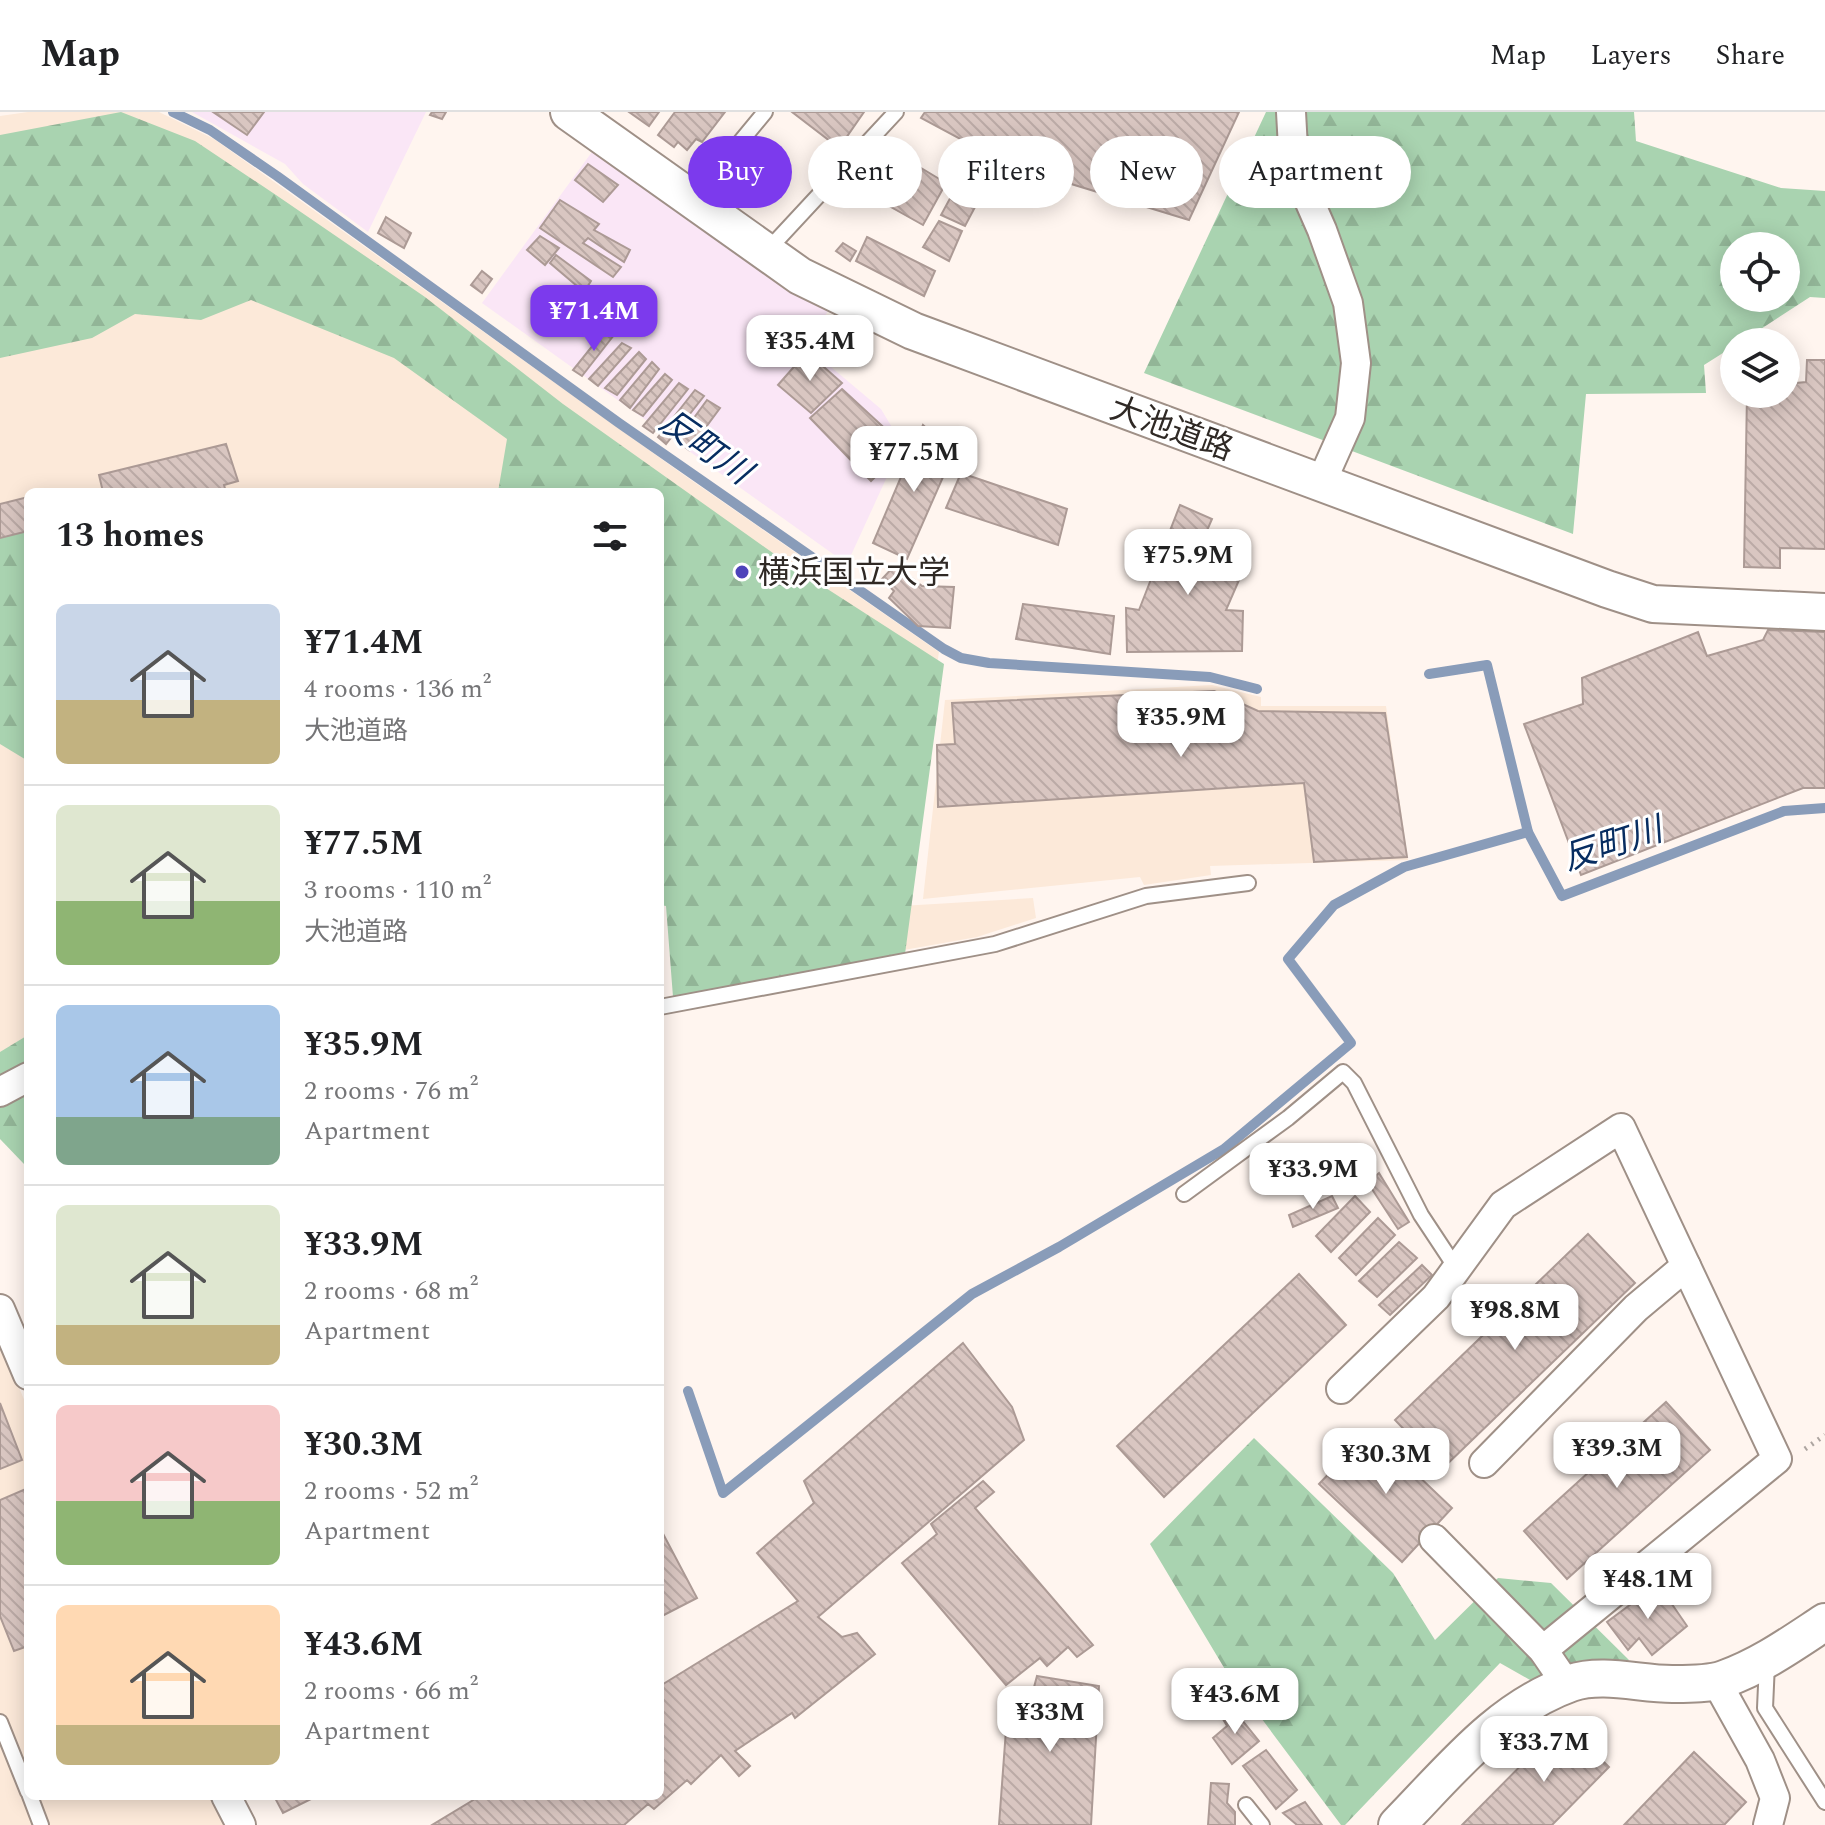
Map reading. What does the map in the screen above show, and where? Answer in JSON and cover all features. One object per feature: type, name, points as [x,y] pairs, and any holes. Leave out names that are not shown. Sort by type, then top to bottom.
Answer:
[{"type":"street","name":"大池道路","points":[[569,112],[688,196]]},
{"type":"street","points":[[1291,112],[1294,166],[1322,230],[1348,303],[1356,363],[1350,418],[1321,483]]},
{"type":"street","name":"大池道路","points":[[704,208],[800,276],[913,331],[1653,604],[1825,612]]},
{"type":"street","points":[[0,1092],[24,1079]]},
{"type":"street","points":[[1341,1389],[1436,1297],[1503,1205],[1621,1128],[1777,1459],[1543,1650]]},
{"type":"street","points":[[1484,1463],[1636,1308],[1686,1266]]},
{"type":"street","points":[[0,1309],[24,1366]]},
{"type":"street","points":[[1434,1539],[1543,1650],[1567,1685]]},
{"type":"street","points":[[1397,1825],[1489,1731],[1527,1704],[1567,1685],[1626,1679],[1673,1684],[1716,1681],[1768,1659],[1825,1622]]},
{"type":"street","points":[[1716,1681],[1760,1760],[1775,1798],[1768,1825]]},
{"type":"street","points":[[228,1800],[241,1825]]},
{"type":"lane","points":[[745,136],[765,112]]},
{"type":"lane","points":[[766,252],[896,112]]},
{"type":"lane","points":[[664,1006],[995,944],[1146,896],[1248,883]]},
{"type":"lane","points":[[1184,1194],[1288,1118],[1343,1072],[1354,1083],[1421,1215],[1456,1268]]},
{"type":"lane","points":[[1768,1659],[1765,1708],[1825,1802]]},
{"type":"lane","points":[[0,1722],[24,1782]]},
{"type":"lane","points":[[31,1800],[41,1825]]},
{"type":"lane","points":[[1246,1805],[1262,1825]]},
{"type":"shaded area","name":"横浜国立大学","points":[[28,112],[159,112],[214,139],[681,473],[939,652],[901,906],[1033,898],[1036,918],[977,937],[680,990],[669,898],[664,897],[664,488],[24,488],[24,1056],[0,1071],[0,116]]},
{"type":"shaded area","points":[[192,112],[426,112],[368,232],[303,184],[285,164]]},
{"type":"shaded area","points":[[597,145],[828,311],[806,346],[881,409],[902,444],[847,564],[482,303]]},
{"type":"shaded area","points":[[1212,685],[1261,697],[1261,706],[1386,706],[1408,860],[1210,866],[1211,875],[1144,885],[1140,877],[923,899],[945,700]]},
{"type":"shaded area","points":[[0,1342],[24,1399],[24,1800],[214,1800],[227,1825],[0,1825]]},
{"type":"green space","name":"横浜国立大学","points":[[121,112],[195,141],[425,297],[563,404],[787,563],[944,664],[905,954],[673,997],[664,906],[664,488],[499,488],[507,439],[394,358],[251,300],[201,320],[135,314],[92,338],[0,358],[0,135]]},
{"type":"green space","points":[[1266,112],[1634,112],[1636,141],[1781,188],[1825,191],[1825,298],[1810,297],[1800,304],[1800,232],[1720,232],[1720,312],[1787,312],[1762,328],[1720,328],[1720,355],[1704,365],[1706,393],[1586,394],[1573,534],[1144,373],[1221,208],[1411,208],[1411,136],[1255,136]]},
{"type":"green space","points":[[24,525],[24,759],[0,744],[0,534]]},
{"type":"green space","points":[[24,1037],[24,1164],[0,1139],[0,1052]]},
{"type":"green space","points":[[1254,1438],[1393,1573],[1435,1640],[1498,1578],[1551,1583],[1629,1660],[1619,1670],[1537,1684],[1500,1663],[1345,1825],[1341,1825],[1226,1671],[1150,1544]]},
{"type":"building","points":[[213,112],[264,112],[247,135]]},
{"type":"building","points":[[432,112],[446,112],[442,119],[430,115]]},
{"type":"building","points":[[629,112],[659,112],[649,126]]},
{"type":"building","points":[[675,112],[725,112],[707,136],[688,136],[687,150],[678,142],[674,147],[658,135]]},
{"type":"building","points":[[792,112],[864,112],[847,136],[823,136]]},
{"type":"building","points":[[925,112],[1239,112],[1228,136],[1219,136],[1219,155],[1203,190],[1203,136],[1090,136],[1090,190],[1074,185],[1074,136],[955,136],[921,118]]},
{"type":"building","points":[[588,164],[618,185],[603,202],[575,180]]},
{"type":"building","points":[[922,169],[938,178],[938,198],[923,225],[893,208],[922,208]]},
{"type":"building","points":[[560,200],[599,224],[594,230],[630,250],[624,262],[588,238],[583,243],[621,267],[613,277],[540,228]]},
{"type":"building","points":[[945,208],[975,208],[965,226],[941,215]]},
{"type":"building","points":[[1150,208],[1195,208],[1189,220]]},
{"type":"building","points":[[386,217],[411,233],[404,248],[378,233]]},
{"type":"building","points":[[939,221],[962,231],[949,261],[923,247]]},
{"type":"building","points":[[540,236],[559,248],[545,265],[527,250]]},
{"type":"building","points":[[867,237],[935,271],[924,296],[856,261]]},
{"type":"building","points":[[843,243],[856,251],[850,261],[836,251]]},
{"type":"building","points":[[556,255],[591,281],[584,292],[550,263]]},
{"type":"building","points":[[482,271],[492,279],[482,293],[471,285]]},
{"type":"building","points":[[606,329],[614,335],[582,376],[573,370]]},
{"type":"building","points":[[622,343],[631,348],[598,386],[589,379]]},
{"type":"building","points":[[639,352],[646,359],[617,395],[605,388]]},
{"type":"building","points":[[807,352],[842,383],[811,413],[778,385]]},
{"type":"building","points":[[1807,360],[1825,360],[1825,549],[1780,548],[1780,568],[1744,567],[1747,408],[1800,408],[1800,383],[1806,382]]},
{"type":"building","points":[[652,362],[659,369],[630,408],[620,400]]},
{"type":"building","points":[[665,374],[672,380],[643,416],[633,410]]},
{"type":"building","points":[[679,383],[688,389],[653,433],[643,426]]},
{"type":"building","points":[[842,389],[893,436],[884,449],[894,458],[871,481],[810,418]]},
{"type":"building","points":[[695,390],[704,396],[666,444],[658,437]]},
{"type":"building","points":[[707,400],[720,408],[689,450],[677,441]]},
{"type":"building","points":[[923,425],[954,452],[907,559],[873,543]]},
{"type":"building","points":[[226,444],[238,481],[224,485],[225,488],[102,488],[99,475]]},
{"type":"building","points":[[961,473],[1067,509],[1058,545],[946,508]]},
{"type":"building","points":[[24,498],[24,532],[0,538],[0,504]]},
{"type":"building","points":[[1180,505],[1212,519],[1185,581],[1194,583],[1210,549],[1246,564],[1226,610],[1243,611],[1242,651],[1127,652],[1126,608],[1139,610]]},
{"type":"building","points":[[895,565],[922,586],[954,587],[950,628],[918,626],[889,598],[894,591],[882,579]]},
{"type":"building","points":[[1023,604],[1114,616],[1110,654],[1016,639]]},
{"type":"building","points":[[1768,630],[1825,632],[1825,788],[1803,788],[1581,875],[1524,724],[1583,704],[1582,678],[1698,632],[1707,656],[1763,640]]},
{"type":"building","points":[[1214,691],[1258,711],[1385,713],[1407,857],[1314,862],[1304,783],[938,807],[937,745],[955,744],[952,703]]},
{"type":"building","points":[[1379,1173],[1409,1222],[1398,1229],[1368,1183]]},
{"type":"building","points":[[1332,1196],[1338,1208],[1293,1227],[1289,1215]]},
{"type":"building","points":[[1355,1196],[1370,1212],[1331,1252],[1316,1236]]},
{"type":"building","points":[[1378,1218],[1395,1235],[1356,1275],[1339,1258]]},
{"type":"building","points":[[1588,1234],[1635,1283],[1442,1469],[1395,1420]]},
{"type":"building","points":[[1399,1242],[1417,1258],[1377,1297],[1359,1281]]},
{"type":"building","points":[[1422,1265],[1432,1275],[1390,1315],[1379,1305]]},
{"type":"building","points":[[1299,1274],[1346,1325],[1164,1497],[1117,1446]]},
{"type":"building","points":[[963,1343],[1012,1407],[1024,1440],[818,1617],[842,1637],[857,1633],[875,1654],[795,1718],[792,1713],[735,1751],[750,1766],[739,1776],[721,1755],[691,1784],[687,1780],[654,1809],[648,1804],[624,1825],[432,1825],[473,1800],[664,1800],[664,1684],[798,1601],[757,1553],[814,1503],[804,1481]]},
{"type":"building","points":[[1666,1402],[1710,1450],[1567,1579],[1524,1531]]},
{"type":"building","points":[[0,1403],[22,1460],[0,1469]]},
{"type":"building","points":[[1370,1430],[1452,1508],[1402,1562],[1319,1484]]},
{"type":"building","points":[[983,1481],[994,1492],[975,1508],[1093,1645],[1077,1657],[1068,1647],[1047,1666],[1040,1658],[1006,1685],[902,1563],[937,1534],[931,1524]]},
{"type":"building","points":[[24,1490],[24,1647],[14,1651],[0,1616],[0,1500]]},
{"type":"building","points":[[664,1536],[697,1598],[664,1615]]},
{"type":"building","points":[[1658,1584],[1687,1626],[1652,1655],[1639,1638],[1628,1650],[1607,1622]]},
{"type":"building","points":[[1037,1676],[1099,1686],[1091,1825],[999,1825],[1009,1689],[1033,1691]]},
{"type":"building","points":[[1229,1704],[1259,1741],[1232,1764],[1213,1738],[1227,1726],[1219,1712]]},
{"type":"building","points":[[1564,1722],[1609,1767],[1552,1825],[1462,1825]]},
{"type":"building","points":[[1266,1750],[1297,1790],[1276,1809],[1243,1766]]},
{"type":"building","points":[[1694,1752],[1746,1802],[1724,1825],[1624,1825]]},
{"type":"building","points":[[1211,1783],[1229,1784],[1227,1803],[1235,1812],[1235,1825],[1208,1825]]},
{"type":"building","points":[[276,1800],[309,1800],[283,1813]]},
{"type":"building","points":[[1305,1802],[1322,1825],[1297,1825],[1283,1813]]},
{"type":"waterway","name":"反町川","points":[[173,112],[210,130],[277,176],[619,423],[944,649],[961,658],[989,663],[1210,677],[1257,689]]},
{"type":"waterway","name":"反町川","points":[[1429,674],[1487,665],[1528,832],[1562,896],[1784,811],[1825,808]]},
{"type":"waterway","points":[[688,1391],[723,1493],[972,1294],[1059,1247],[1224,1149],[1351,1043],[1288,959],[1334,905],[1404,867],[1528,832]]},
{"type":"place","name":"横浜国立大学","points":[[742,572]]}]
